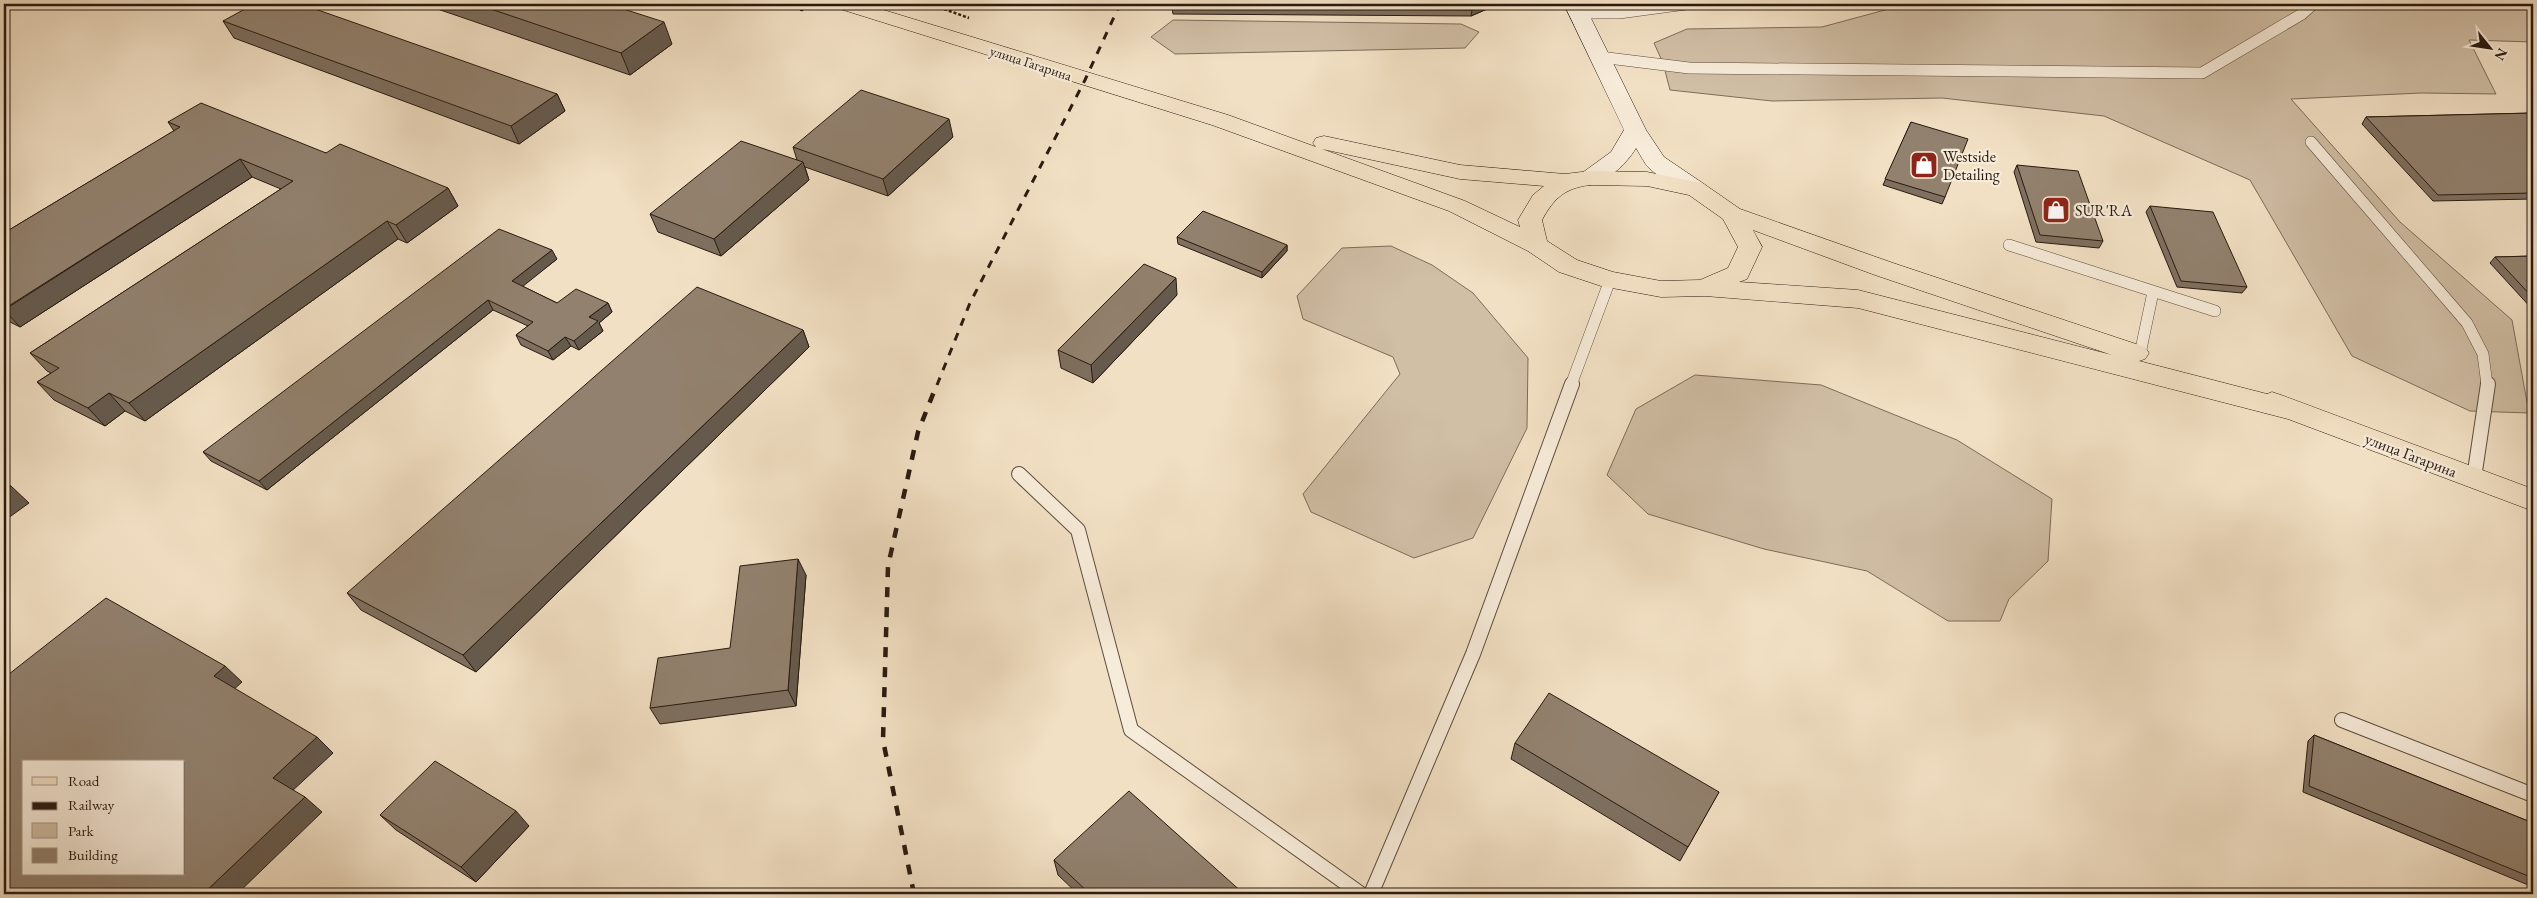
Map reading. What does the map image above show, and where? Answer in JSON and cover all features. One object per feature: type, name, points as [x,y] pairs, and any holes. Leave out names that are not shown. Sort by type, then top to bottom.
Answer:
[{"type":"main road","name":"улица Гагарина","points":[[847,4],[1220,120]]},
{"type":"main road","points":[[1576,8],[1635,130],[1656,162],[1732,214],[1884,269],[2140,354],[2289,408]]},
{"type":"main road","points":[[1220,120],[1460,172],[1565,181],[1590,178],[1647,179],[1696,189]]},
{"type":"main road","points":[[1220,120],[1457,206],[1536,245],[1568,266],[1610,280],[1661,289],[1705,288],[1858,299],[2289,408]]},
{"type":"main road","points":[[1590,178],[1620,156],[1635,130]]},
{"type":"main road","points":[[1536,245],[1530,220],[1541,200],[1565,181]]},
{"type":"main road","points":[[1705,288],[1738,273],[1750,247],[1732,214]]},
{"type":"main road","name":"улица Гагарина","points":[[2289,408],[2533,500]]},
{"type":"lane","points":[[1576,8],[1619,13],[1686,4]]},
{"type":"lane","points":[[1600,56],[1690,68],[2202,74],[2302,14],[2313,4]]},
{"type":"lane","points":[[2311,142],[2467,323],[2483,354],[2488,381],[2474,478]]},
{"type":"lane","points":[[2009,246],[2215,311]]},
{"type":"lane","points":[[1371,894],[1474,654],[1610,280]]},
{"type":"lane","points":[[2140,354],[2153,292]]},
{"type":"lane","points":[[1019,474],[1078,530],[1131,730],[1361,894]]},
{"type":"lane","points":[[2342,720],[2533,795]]},
{"type":"path","points":[[781,4],[802,10],[810,4]]},
{"type":"green space","points":[[1907,4],[2533,4],[2533,42],[2469,40],[2496,94],[2421,93],[2291,99],[2400,222],[2512,320],[2529,413],[2470,411],[2352,356],[2250,180],[2104,116],[1942,98],[1772,101],[1670,90],[1663,63],[1654,43],[1687,29],[1822,27]]},
{"type":"green space","points":[[1173,20],[1461,24],[1479,32],[1465,48],[1175,54],[1151,37]]},
{"type":"green space","points":[[1391,246],[1432,265],[1473,293],[1528,358],[1527,428],[1473,538],[1414,558],[1311,512],[1303,494],[1400,374],[1393,357],[1303,319],[1297,296],[1342,248]]},
{"type":"green space","points":[[1695,375],[1821,385],[1957,440],[2052,499],[2048,561],[2009,599],[2000,621],[1948,621],[1867,571],[1764,549],[1648,514],[1607,475],[1636,409]]},
{"type":"building","points":[[254,4],[301,4],[557,94],[511,126],[223,21]]},
{"type":"building","points":[[476,4],[608,4],[664,22],[621,53]]},
{"type":"building","points":[[1173,4],[1485,4],[1472,10],[1172,8]]},
{"type":"building","points":[[861,90],[949,119],[883,179],[793,147]]},
{"type":"building","points":[[201,103],[326,153],[340,144],[448,188],[396,225],[387,221],[129,403],[109,393],[88,408],[37,382],[59,368],[30,353],[293,181],[240,159],[4,309],[4,233],[180,127],[168,122]]},
{"type":"building","points":[[2533,113],[2533,193],[2438,195],[2366,117]]},
{"type":"building","points":[[1911,122],[1968,139],[1945,197],[1885,179]]},
{"type":"building","points":[[741,141],[803,162],[714,239],[650,214]]},
{"type":"building","points":[[2017,165],[2078,171],[2103,241],[2040,235]]},
{"type":"building","points":[[2150,206],[2213,212],[2247,287],[2181,281]]},
{"type":"building","points":[[1203,211],[1287,245],[1262,272],[1177,237]]},
{"type":"building","points":[[499,229],[552,250],[512,281],[557,303],[576,289],[608,303],[589,317],[598,321],[574,341],[565,337],[548,351],[516,335],[533,322],[488,300],[259,481],[203,452]]},
{"type":"building","points":[[2533,256],[2533,298],[2495,257]]},
{"type":"building","points":[[1144,264],[1176,278],[1091,365],[1058,350]]},
{"type":"building","points":[[697,287],[803,330],[463,655],[347,593]]},
{"type":"building","points":[[4,482],[11,486],[4,491]]},
{"type":"building","points":[[798,559],[788,690],[650,708],[658,658],[730,648],[740,566]]},
{"type":"building","points":[[106,598],[225,666],[214,676],[317,737],[273,778],[305,797],[203,894],[4,894],[4,678]]},
{"type":"building","points":[[1549,693],[1719,792],[1688,847],[1515,743]]},
{"type":"building","points":[[2314,735],[2533,823],[2533,878],[2309,786]]},
{"type":"building","points":[[435,761],[516,811],[461,867],[380,815]]},
{"type":"building","points":[[1129,791],[1244,894],[1090,894],[1054,860]]},
{"type":"railway","points":[[937,385],[970,303],[1085,80],[1120,4]]},
{"type":"railway","points":[[914,894],[883,740],[888,566],[918,432],[937,384]]},
{"type":"place","name":"Westside Detailing","points":[[1924,165]]},
{"type":"place","name":"SUR'RA","points":[[2056,210]]}]
